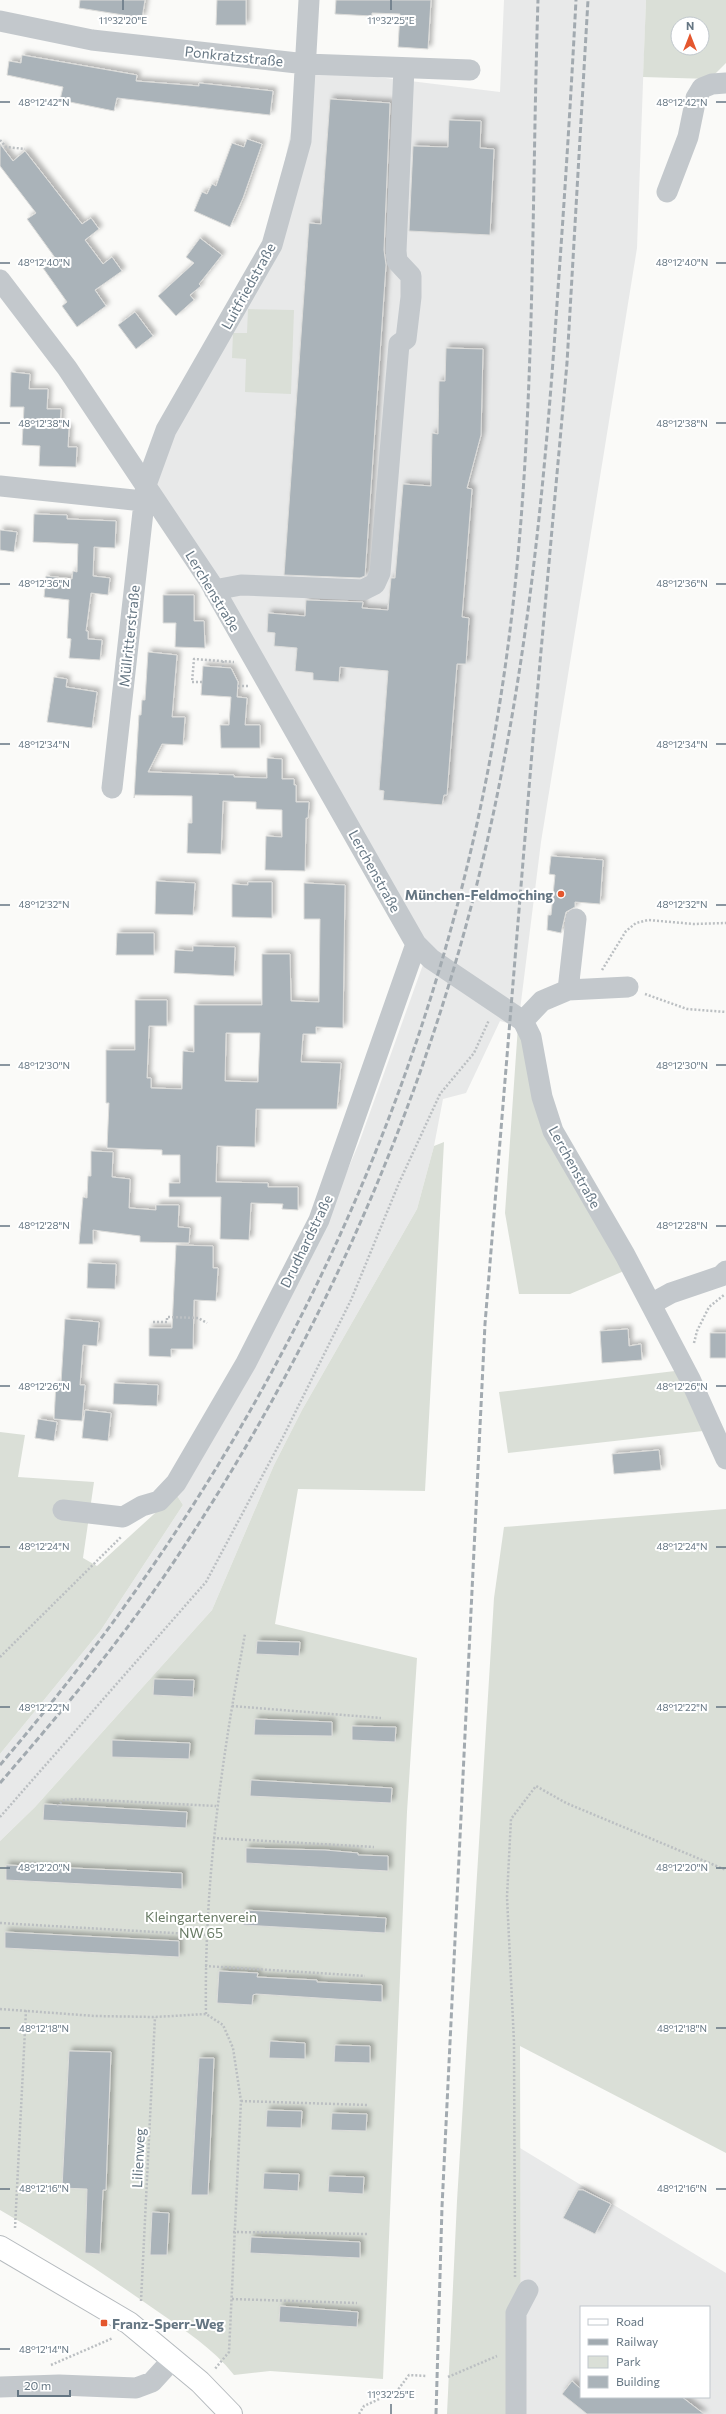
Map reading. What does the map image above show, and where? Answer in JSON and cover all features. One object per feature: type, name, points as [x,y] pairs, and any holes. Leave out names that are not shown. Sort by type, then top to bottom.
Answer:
[{"type":"main road","points":[[0,2247],[129,2323],[200,2382],[230,2414]]},
{"type":"street","name":"Luitfriedstraße","points":[[145,493],[166,430],[272,245],[301,141],[309,0]]},
{"type":"street","name":"Ponkratzstraße","points":[[0,22],[92,40],[306,64],[470,70]]},
{"type":"street","points":[[214,590],[241,584],[363,590],[375,584],[380,573],[399,344],[406,339],[411,297],[411,276],[397,261],[396,251],[404,68]]},
{"type":"street","points":[[667,192],[688,137],[696,98],[702,88],[712,84],[726,83]]},
{"type":"street","name":"Lerchenstraße","points":[[0,280],[67,368],[145,493],[214,590],[416,944],[431,959],[522,1021],[531,1037],[542,1097],[553,1131],[625,1254],[690,1379],[726,1459]]},
{"type":"street","points":[[0,486],[145,493]]},
{"type":"street","name":"Müllritterstraße","points":[[112,788],[145,493]]},
{"type":"street","points":[[568,990],[576,919]]},
{"type":"street","name":"Drudhardstraße","points":[[63,1510],[123,1517],[142,1506],[159,1501],[176,1483],[246,1363],[319,1220],[416,944]]},
{"type":"street","points":[[522,1021],[542,1001],[568,990],[628,987]]},
{"type":"street","points":[[651,1304],[671,1293],[725,1279]]},
{"type":"street","points":[[516,2414],[516,2313],[521,2285]]},
{"type":"street","points":[[0,2387],[37,2385],[136,2388],[152,2382],[173,2359]]},
{"type":"path","points":[[0,140],[6,147],[25,149]]},
{"type":"path","points":[[202,682],[192,682],[194,659],[256,663]]},
{"type":"path","points":[[223,661],[223,667]]},
{"type":"path","points":[[596,989],[596,980],[617,944],[626,931],[636,923],[648,920],[694,924],[726,923]]},
{"type":"path","points":[[628,987],[688,1009],[726,1012]]},
{"type":"path","points":[[0,1817],[206,1582],[280,1443],[351,1300],[399,1183],[440,1094],[474,1053],[492,1014],[494,1003]]},
{"type":"path","points":[[693,1344],[696,1331],[725,1279]]},
{"type":"path","points":[[153,1322],[167,1322],[167,1317],[198,1318],[207,1323]]},
{"type":"path","points":[[0,1656],[123,1536]]},
{"type":"path","points":[[206,2014],[205,1966],[216,1806],[231,1706],[245,1634]]},
{"type":"path","points":[[231,1706],[381,1718]]},
{"type":"path","points":[[521,2285],[514,2057],[507,1897],[511,1818],[536,1786],[566,1803],[726,1870]]},
{"type":"path","points":[[57,1806],[64,1800],[77,1799],[216,1806]]},
{"type":"path","points":[[213,1838],[374,1847]]},
{"type":"path","points":[[0,1923],[207,1935]]},
{"type":"path","points":[[205,1966],[365,1976]]},
{"type":"path","points":[[0,2009],[95,2016],[155,2017],[206,2014],[223,2024],[233,2048],[241,2100],[233,2232],[232,2299],[229,2352],[214,2371],[200,2382]]},
{"type":"path","points":[[15,2228],[26,2010]]},
{"type":"path","name":"Lilienweg","points":[[141,2301],[155,2017]]},
{"type":"path","points":[[241,2100],[367,2106]]},
{"type":"path","points":[[233,2232],[369,2234]]},
{"type":"path","points":[[232,2299],[357,2303]]},
{"type":"path","points":[[37,2385],[48,2366],[114,2338]]},
{"type":"path","points":[[448,2377],[517,2348]]},
{"type":"path","points":[[359,2414],[364,2406],[397,2391],[409,2375],[426,2376]]},
{"type":"shaded area","points":[[504,0],[646,0],[637,248],[541,842],[518,1026],[500,1021],[466,1093],[443,1099],[434,1146],[417,1209],[302,1410],[274,1465],[212,1610],[35,1807],[0,1841],[0,1754],[101,1630],[183,1505],[176,1494],[307,1266],[359,1143],[425,959],[141,475],[269,238],[304,68],[500,92]]},
{"type":"shaded area","points":[[520,2148],[726,2273],[726,2414],[521,2414]]},
{"type":"green space","points":[[646,0],[726,0],[726,63],[710,79],[643,77]]},
{"type":"green space","points":[[248,309],[294,310],[291,394],[245,392],[246,359],[232,358],[233,333],[247,333]]},
{"type":"green space","points":[[518,1026],[548,1123],[631,1268],[570,1294],[519,1294],[505,1213]]},
{"type":"green space","name":"Kleingartenverein NW 65","points":[[444,1142],[425,1491],[298,1489],[275,1624],[417,1658],[407,1812],[383,2379],[270,2371],[234,2375],[217,2356],[198,2340],[119,2284],[0,2210],[0,1841],[35,1807],[212,1610],[274,1465],[302,1410],[417,1209],[434,1146]]},
{"type":"green space","points":[[675,1371],[703,1431],[508,1453],[499,1392]]},
{"type":"green space","points":[[0,1432],[25,1435],[18,1477],[94,1482],[83,1558],[97,1566],[176,1494],[183,1505],[101,1630],[0,1754]]},
{"type":"green space","points":[[726,1509],[726,2153],[520,2046],[521,2414],[447,2414],[457,2201],[494,1598],[504,1527]]},
{"type":"building","points":[[80,0],[145,0],[142,18],[79,8]]},
{"type":"building","points":[[217,0],[246,0],[246,25],[216,25]]},
{"type":"building","points":[[336,0],[431,0],[428,49],[398,47],[400,14],[372,13],[372,16],[335,14]]},
{"type":"building","points":[[22,55],[137,75],[136,81],[199,86],[199,83],[273,91],[270,115],[117,98],[114,111],[60,100],[63,87],[7,75],[9,61],[21,63]]},
{"type":"building","points":[[330,99],[390,103],[384,250],[386,265],[365,576],[360,578],[284,575],[309,223],[321,224]]},
{"type":"building","points":[[449,120],[481,121],[480,148],[494,149],[490,235],[409,231],[413,146],[448,147]]},
{"type":"building","points":[[247,139],[262,144],[243,198],[230,227],[194,211],[202,192],[207,194],[212,184],[216,186],[232,143],[244,147]]},
{"type":"building","points":[[0,144],[13,161],[25,151],[82,224],[91,218],[99,229],[85,240],[103,264],[112,257],[122,271],[95,290],[106,306],[77,327],[62,306],[67,302],[43,268],[56,259],[27,219],[36,213],[0,166]]},
{"type":"building","points":[[200,238],[222,255],[199,284],[201,286],[190,295],[194,300],[176,316],[158,296],[194,263],[186,257]]},
{"type":"building","points":[[135,312],[153,336],[136,349],[118,325]]},
{"type":"building","points":[[446,348],[483,349],[481,435],[467,488],[472,489],[462,617],[469,618],[466,664],[457,664],[447,795],[444,795],[442,805],[383,800],[384,791],[379,790],[388,671],[340,667],[339,682],[313,680],[313,673],[295,671],[297,648],[274,646],[275,633],[267,632],[268,613],[305,616],[306,600],[363,602],[362,608],[388,610],[391,578],[395,578],[403,484],[431,486],[432,433],[438,434],[439,381],[445,381]]},
{"type":"building","points":[[11,372],[30,374],[29,389],[48,389],[47,409],[61,409],[60,428],[69,428],[68,447],[77,447],[76,467],[39,466],[40,446],[22,445],[24,407],[10,407]]},
{"type":"building","points":[[34,514],[67,515],[67,519],[116,521],[115,548],[94,547],[93,576],[110,578],[108,595],[91,593],[86,631],[88,631],[88,639],[102,640],[100,660],[69,658],[71,639],[67,638],[69,600],[44,597],[46,576],[72,579],[73,571],[77,572],[78,544],[33,542]]},
{"type":"building","points":[[0,530],[17,532],[14,552],[0,550]]},
{"type":"building","points":[[163,595],[194,595],[194,621],[204,621],[205,648],[175,647],[176,623],[163,623]]},
{"type":"building","points":[[148,652],[177,655],[172,717],[185,717],[183,745],[162,744],[148,772],[234,775],[234,777],[267,778],[267,758],[282,759],[282,779],[294,779],[294,785],[296,785],[296,802],[309,802],[308,818],[306,818],[305,871],[265,870],[266,836],[282,837],[282,810],[256,809],[256,802],[223,801],[221,854],[187,853],[188,823],[192,823],[192,796],[135,795],[134,798],[139,715],[141,715],[142,700],[145,700]]},
{"type":"building","points":[[203,666],[231,668],[238,682],[237,697],[247,698],[245,725],[260,725],[260,748],[221,748],[220,725],[229,725],[231,697],[201,695]]},
{"type":"building","points":[[54,677],[67,679],[66,687],[97,692],[92,728],[47,722]]},
{"type":"building","points":[[551,856],[603,860],[600,904],[575,902],[575,907],[566,912],[561,933],[547,930],[548,915],[551,915],[555,875],[549,874]]},
{"type":"building","points":[[156,881],[195,883],[193,915],[155,914]]},
{"type":"building","points":[[248,882],[272,882],[272,918],[232,917],[232,884],[248,885]]},
{"type":"building","points":[[304,883],[345,885],[343,1028],[316,1027],[316,1034],[303,1034],[301,1062],[341,1063],[337,1109],[256,1109],[255,1147],[217,1146],[216,1182],[268,1183],[268,1187],[298,1187],[298,1210],[282,1209],[283,1204],[251,1203],[249,1240],[220,1239],[221,1197],[169,1197],[169,1183],[180,1183],[180,1155],[162,1155],[162,1150],[107,1148],[109,1103],[106,1103],[106,1050],[135,1050],[135,1000],[167,1000],[167,1026],[149,1026],[147,1078],[151,1078],[151,1088],[182,1089],[183,1051],[194,1052],[194,1005],[262,1005],[262,954],[290,954],[291,1001],[319,1002],[320,919],[304,919]],"holes":[[[226,1033],[260,1033],[258,1082],[225,1081]]]},
{"type":"building","points":[[117,933],[154,933],[154,955],[116,955]]},
{"type":"building","points":[[193,946],[235,947],[234,976],[174,973],[175,950],[193,951]]},
{"type":"building","points":[[91,1151],[113,1152],[112,1177],[130,1179],[129,1208],[156,1210],[156,1205],[179,1205],[178,1227],[190,1228],[189,1243],[140,1242],[140,1236],[93,1230],[93,1244],[79,1244],[83,1197],[87,1198],[88,1176],[91,1176]]},
{"type":"building","points":[[176,1245],[213,1246],[213,1268],[218,1268],[216,1301],[194,1300],[193,1349],[171,1349],[171,1357],[149,1356],[149,1328],[172,1328]]},
{"type":"building","points":[[88,1263],[116,1264],[115,1289],[87,1288]]},
{"type":"building","points":[[65,1319],[99,1322],[97,1346],[83,1345],[80,1385],[85,1385],[82,1421],[54,1419],[56,1383],[61,1383]]},
{"type":"building","points":[[628,1329],[629,1346],[641,1344],[642,1360],[602,1363],[600,1331]]},
{"type":"building","points":[[710,1333],[726,1333],[726,1358],[710,1358]]},
{"type":"building","points":[[114,1383],[158,1385],[157,1406],[113,1404]]},
{"type":"building","points":[[85,1410],[111,1413],[108,1441],[82,1438]]},
{"type":"building","points":[[38,1419],[57,1422],[54,1441],[35,1438]]},
{"type":"building","points":[[659,1450],[661,1470],[614,1474],[612,1454]]},
{"type":"building","points":[[257,1641],[300,1642],[299,1656],[256,1654]]},
{"type":"building","points":[[154,1679],[194,1680],[193,1697],[153,1695]]},
{"type":"building","points":[[255,1719],[332,1722],[332,1736],[254,1735]]},
{"type":"building","points":[[352,1726],[396,1727],[395,1742],[352,1740]]},
{"type":"building","points":[[112,1740],[190,1743],[189,1759],[112,1757]]},
{"type":"building","points":[[251,1780],[392,1788],[391,1803],[250,1796]]},
{"type":"building","points":[[44,1804],[187,1812],[186,1828],[43,1820]]},
{"type":"building","points":[[246,1848],[325,1850],[358,1853],[358,1855],[388,1856],[388,1871],[246,1863]]},
{"type":"building","points":[[6,1865],[182,1873],[182,1889],[6,1880]]},
{"type":"building","points":[[244,1910],[386,1918],[385,1933],[243,1925]]},
{"type":"building","points":[[5,1932],[179,1941],[179,1957],[5,1948]]},
{"type":"building","points":[[219,1971],[258,1973],[257,1977],[382,1985],[382,2002],[256,1994],[253,1995],[252,2005],[217,2003]]},
{"type":"building","points":[[270,2041],[305,2043],[305,2059],[269,2058]]},
{"type":"building","points":[[335,2045],[370,2046],[370,2063],[334,2062]]},
{"type":"building","points":[[69,2051],[111,2052],[106,2190],[103,2190],[100,2254],[85,2253],[87,2189],[62,2188]]},
{"type":"building","points":[[199,2058],[214,2058],[208,2195],[191,2195]]},
{"type":"building","points":[[267,2110],[302,2111],[301,2128],[266,2127]]},
{"type":"building","points":[[332,2113],[367,2114],[366,2131],[331,2130]]},
{"type":"building","points":[[264,2173],[299,2174],[298,2191],[263,2189]]},
{"type":"building","points":[[329,2176],[364,2177],[363,2194],[328,2192]]},
{"type":"building","points":[[578,2190],[583,2190],[611,2204],[595,2234],[563,2218]]},
{"type":"building","points":[[152,2212],[169,2213],[167,2255],[150,2255]]},
{"type":"building","points":[[251,2237],[360,2242],[360,2258],[250,2253]]},
{"type":"building","points":[[280,2306],[358,2312],[357,2327],[279,2322]]},
{"type":"building","points":[[572,2381],[580,2388],[580,2398],[683,2398],[704,2414],[587,2414],[562,2394]]},
{"type":"railway","points":[[0,1765],[99,1642],[188,1514],[267,1380],[336,1243],[396,1100],[444,953],[482,802],[508,646],[517,566],[524,485],[528,404],[538,0]]},
{"type":"railway","points":[[0,1783],[96,1668],[119,1639],[162,1579],[238,1460],[289,1370],[336,1277],[378,1182],[415,1085],[448,987],[476,887],[499,786],[521,663],[537,539],[549,414],[568,144],[576,0]]},
{"type":"railway","points":[[436,2414],[442,2207],[485,1324],[533,740],[567,363],[588,0]]},
{"type":"place","name":"München-Feldmoching","points":[[561,894]]},
{"type":"place","name":"Franz-Sperr-Weg","points":[[104,2323]]}]
